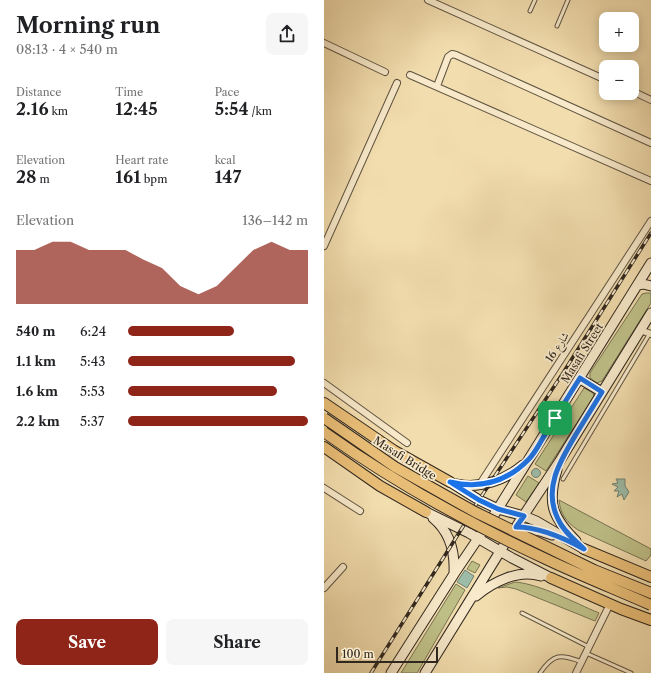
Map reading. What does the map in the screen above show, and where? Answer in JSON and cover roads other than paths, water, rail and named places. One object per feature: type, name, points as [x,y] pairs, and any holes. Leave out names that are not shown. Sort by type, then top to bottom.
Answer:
[{"type":"highway","points":[[324,403],[393,450],[454,484]]},
{"type":"highway","name":"Masafi Bridge","points":[[324,418],[395,467],[475,512],[594,570],[651,593]]},
{"type":"highway","name":"Masafi Bridge","points":[[324,432],[390,476],[475,524],[547,560],[651,605]]},
{"type":"highway","points":[[324,447],[380,486],[430,514]]},
{"type":"highway","points":[[584,549],[651,577]]},
{"type":"highway","points":[[551,578],[651,620]]},
{"type":"main road","points":[[649,267],[651,279]]},
{"type":"main road","name":"Masafi Street","points":[[496,512],[649,267]]},
{"type":"main road","points":[[638,285],[643,284],[651,286]]},
{"type":"main road","points":[[570,541],[540,531],[516,527],[559,462],[651,313]]},
{"type":"main road","points":[[580,378],[602,392]]},
{"type":"main road","points":[[454,484],[471,486],[490,483],[517,470],[530,458]]},
{"type":"main road","points":[[559,462],[553,485],[552,499],[554,510],[558,520],[567,532],[584,549]]},
{"type":"main road","points":[[454,484],[460,493],[460,498]]},
{"type":"main road","points":[[454,484],[496,512],[524,516],[536,521],[584,549]]},
{"type":"main road","points":[[430,514],[447,516]]},
{"type":"main road","points":[[430,514],[481,536],[551,578]]},
{"type":"main road","points":[[430,514],[447,534],[455,560],[454,574]]},
{"type":"main road","points":[[390,673],[454,574],[481,536]]},
{"type":"main road","points":[[541,539],[548,537],[561,538]]},
{"type":"main road","points":[[425,673],[502,548]]},
{"type":"main road","points":[[532,559],[539,572]]},
{"type":"main road","points":[[465,610],[476,596],[489,586],[503,579],[521,575],[537,575],[551,578]]},
{"type":"street","points":[[428,0],[441,3],[599,77]]},
{"type":"street","points":[[324,42],[385,72]]},
{"type":"street","points":[[437,86],[448,57],[452,54],[456,55],[651,143]]},
{"type":"street","points":[[410,75],[651,181]]},
{"type":"street","points":[[324,246],[397,83]]},
{"type":"street","points":[[639,94],[651,100]]},
{"type":"street","name":"شارع 16","points":[[480,484],[651,221]]},
{"type":"street","points":[[640,330],[650,334]]},
{"type":"street","points":[[324,383],[407,443]]},
{"type":"street","points":[[324,488],[360,511]]},
{"type":"street","points":[[324,588],[343,567]]},
{"type":"street","points":[[576,673],[610,604]]},
{"type":"lane","points":[[530,12],[535,0]]},
{"type":"lane","points":[[557,26],[568,0]]},
{"type":"lane","points":[[563,478],[650,334]]},
{"type":"lane","points":[[522,613],[589,647]]},
{"type":"lane","points":[[586,653],[631,673]]},
{"type":"lane","points":[[540,673],[548,662],[558,657],[565,656],[582,662]]},
{"type":"railway","points":[[475,506],[563,373],[651,233]]},
{"type":"railway","points":[[371,673],[464,525]]}]
